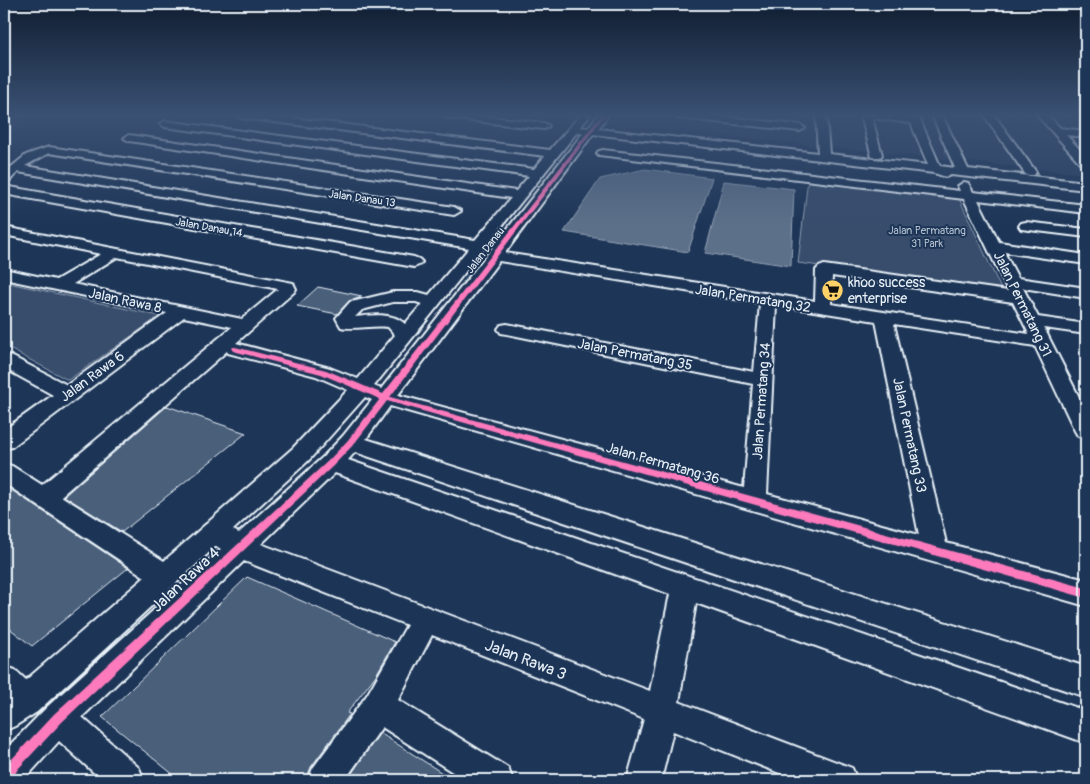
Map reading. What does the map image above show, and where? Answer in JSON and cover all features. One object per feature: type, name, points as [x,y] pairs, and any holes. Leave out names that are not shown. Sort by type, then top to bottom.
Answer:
[{"type":"street","name":"Jalan Danau 13","points":[[16,168],[40,152]]},
{"type":"street","name":"Jalan Danau 13","points":[[59,152],[454,211]]},
{"type":"street","points":[[88,156],[98,152]]},
{"type":"street","points":[[207,152],[519,195]]},
{"type":"street","points":[[204,226],[322,152]]},
{"type":"street","points":[[374,152],[537,173]]},
{"type":"street","name":"Jalan Danau","points":[[362,388],[555,152]]},
{"type":"street","name":"Jalan Danau","points":[[385,398],[494,256],[564,152]]},
{"type":"street","points":[[760,172],[764,152]]},
{"type":"street","points":[[821,152],[933,165]]},
{"type":"street","points":[[928,152],[933,165]]},
{"type":"street","name":"Jalan Permatang 31","points":[[953,152],[969,195],[1086,428]]},
{"type":"street","points":[[1015,152],[1030,172]]},
{"type":"street","points":[[1076,152],[1086,163]]},
{"type":"street","points":[[603,153],[1086,209]]},
{"type":"street","points":[[824,153],[876,155],[961,171],[1086,186]]},
{"type":"street","points":[[121,185],[159,167]]},
{"type":"street","points":[[4,178],[16,168],[478,245]]},
{"type":"street","points":[[961,171],[1030,172],[1086,178]]},
{"type":"street","name":"Jalan Danau 14","points":[[4,190],[414,262]]},
{"type":"street","points":[[1026,226],[1086,233]]},
{"type":"street","points":[[4,231],[287,286],[288,289],[43,498]]},
{"type":"street","points":[[994,246],[1086,259]]},
{"type":"street","points":[[58,286],[116,252]]},
{"type":"street","name":"Jalan Permatang 32","points":[[494,256],[768,301],[1042,342]]},
{"type":"street","points":[[823,309],[824,270],[1020,298]]},
{"type":"street","name":"Jalan Rawa 8","points":[[4,274],[246,325]]},
{"type":"street","points":[[1012,282],[1086,293]]},
{"type":"street","points":[[405,335],[393,322],[372,320],[347,323],[344,318],[356,306],[393,297],[418,297],[432,302]]},
{"type":"street","name":"Jalan Permatang 34","points":[[755,502],[768,301]]},
{"type":"street","name":"Jalan Rawa 6","points":[[4,441],[180,311]]},
{"type":"street","name":"Jalan Permatang 33","points":[[884,318],[935,551]]},
{"type":"street","points":[[1031,320],[1086,329]]},
{"type":"street","name":"Jalan Permatang 35","points":[[506,328],[762,380]]},
{"type":"street","name":"Jalan Permatang 36","points":[[235,349],[323,372],[385,398],[1086,593]]},
{"type":"street","points":[[4,360],[68,394]]},
{"type":"street","name":"Jalan Rawa 4","points":[[11,699],[165,576],[300,454],[362,388]]},
{"type":"street","name":"Jalan Rawa 4","points":[[4,780],[14,764],[58,718],[331,463],[351,442],[385,398]]},
{"type":"street","points":[[351,442],[1086,682]]},
{"type":"street","points":[[331,463],[1086,727]]},
{"type":"street","points":[[4,472],[165,576]]},
{"type":"street","name":"Jalan Rawa 3","points":[[214,531],[239,548],[840,780]]},
{"type":"street","points":[[644,780],[662,711],[685,587]]},
{"type":"street","points":[[325,780],[378,706],[425,620]]},
{"type":"street","points":[[378,706],[496,780]]},
{"type":"street","points":[[58,718],[128,780]]},
{"type":"shaded area","points":[[875,152],[1086,152],[1086,174]]},
{"type":"shaded area","points":[[645,169],[712,178],[688,252],[564,232],[600,179]]},
{"type":"shaded area","points":[[724,181],[794,189],[791,266],[705,253]]},
{"type":"green space","name":"Jalan Permatang 31 Park","points":[[808,178],[958,196],[1002,291],[798,263]]},
{"type":"green space","points":[[4,282],[160,316],[68,380],[4,346]]},
{"type":"building","points":[[318,287],[362,296],[349,301],[337,314],[297,306]]},
{"type":"building","points":[[167,406],[246,433],[122,532],[64,496]]},
{"type":"building","points":[[4,485],[128,568],[32,646],[4,624]]},
{"type":"building","points":[[247,577],[395,642],[376,675],[347,713],[350,714],[311,767],[306,780],[180,780],[102,717]]},
{"type":"building","points":[[380,733],[453,780],[347,780]]},
{"type":"cycle path","points":[[4,780],[14,765],[58,718],[331,463],[351,442],[575,152]]},
{"type":"cycle path","points":[[235,349],[323,372],[385,398],[1086,593]]},
{"type":"place","name":"khoo success enterprise","points":[[832,290]]}]
